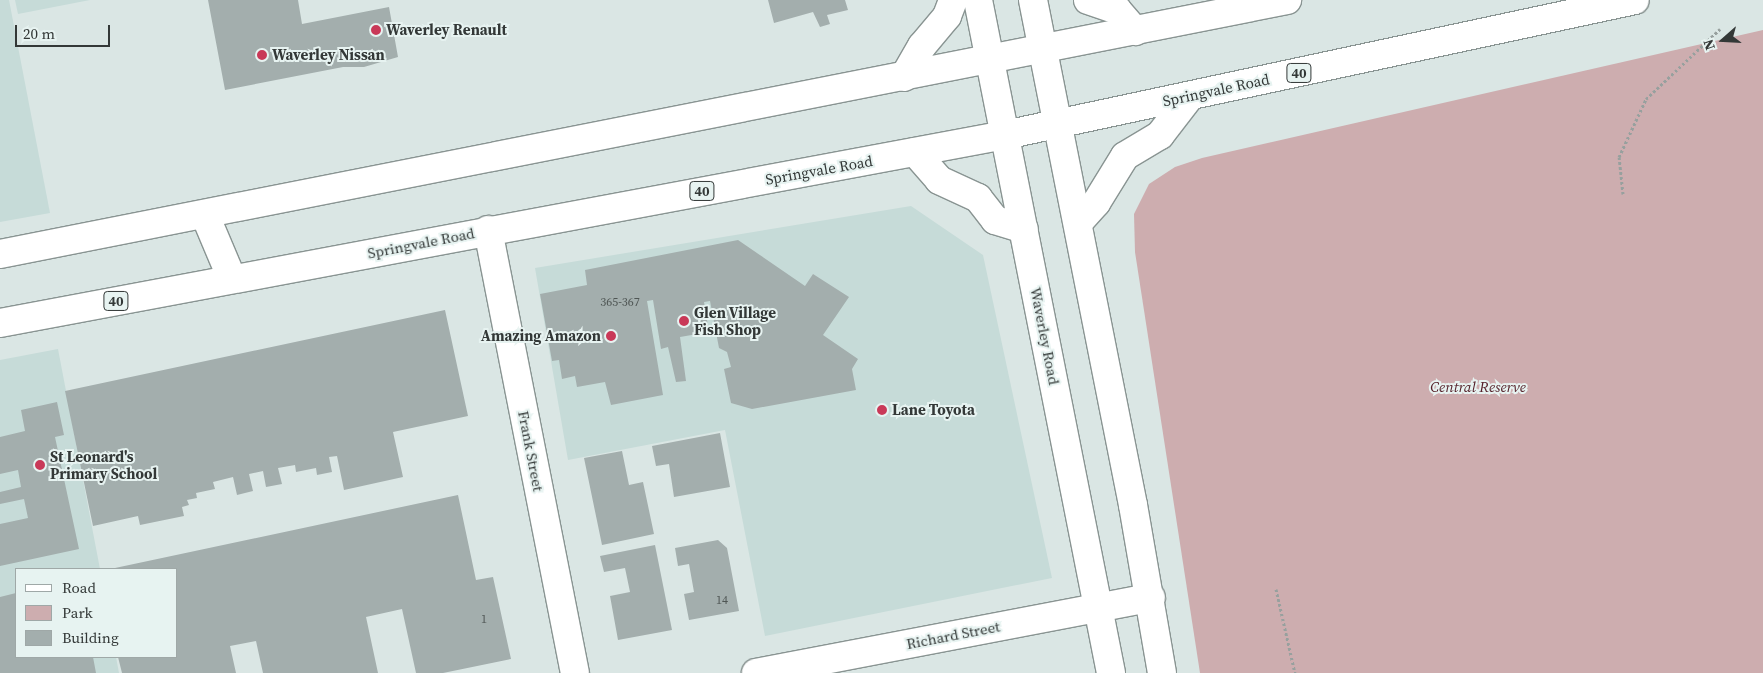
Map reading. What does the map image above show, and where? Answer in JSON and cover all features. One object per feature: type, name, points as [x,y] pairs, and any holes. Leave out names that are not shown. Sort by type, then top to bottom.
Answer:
[{"type":"main road","points":[[904,77],[922,46],[947,16],[953,0]]},
{"type":"main road","name":"Waverley Road","points":[[978,0],[1111,673]]},
{"type":"main road","points":[[1033,0],[1150,598],[1162,673]]},
{"type":"main road","points":[[1088,0],[1117,10],[1135,31]]},
{"type":"main road","points":[[0,254],[205,216],[1287,0]]},
{"type":"main road","name":"Springvale Road","points":[[0,323],[488,230],[1005,135],[1635,0]]},
{"type":"main road","points":[[1078,223],[1096,203],[1125,156],[1160,135],[1190,96]]},
{"type":"main road","points":[[915,152],[939,180],[978,198],[995,220],[1024,230]]},
{"type":"main road","points":[[205,216],[232,279]]},
{"type":"main road","name":"Frank Street","points":[[488,230],[575,673]]},
{"type":"main road","name":"Richard Street","points":[[756,673],[1150,598]]},
{"type":"path","points":[[1623,194],[1619,157],[1646,99],[1720,29]]},
{"type":"path","points":[[1276,589],[1295,673]]},
{"type":"shaded area","points":[[0,0],[9,0],[50,213],[0,222]]},
{"type":"shaded area","points":[[15,0],[90,0],[18,14]]},
{"type":"shaded area","points":[[911,206],[983,255],[1052,578],[765,636],[725,430],[568,460],[535,268]]},
{"type":"shaded area","name":"St Leonard's Primary School","points":[[58,349],[100,568],[15,568],[15,658],[116,658],[119,673],[0,673],[0,360]]},
{"type":"green space","name":"Central Reserve","points":[[1763,30],[1763,673],[1200,673],[1135,252],[1134,214],[1149,184],[1175,167],[1202,158]]},
{"type":"building","points":[[208,0],[298,0],[302,24],[389,7],[398,57],[364,67],[343,67],[225,90]]},
{"type":"building","points":[[768,0],[845,0],[848,10],[827,15],[830,24],[820,27],[813,12],[774,23]]},
{"type":"building","points":[[738,240],[805,286],[813,274],[849,297],[823,335],[858,359],[852,369],[856,390],[752,409],[731,403],[724,369],[731,367],[727,352],[719,348],[710,301],[704,302],[709,332],[680,337],[686,381],[676,382],[668,347],[661,349],[653,300],[647,301],[663,395],[611,405],[605,382],[577,387],[575,376],[562,379],[559,360],[552,361],[540,294],[587,285],[585,270]]},
{"type":"building","points":[[445,310],[468,416],[393,432],[403,477],[344,490],[337,456],[329,457],[332,472],[317,475],[316,468],[296,472],[295,465],[278,468],[282,484],[266,487],[263,471],[249,474],[253,491],[237,495],[233,477],[213,482],[215,489],[196,493],[197,498],[187,500],[189,505],[182,507],[184,516],[140,525],[138,516],[93,526],[65,391]]},
{"type":"building","points":[[57,402],[64,435],[55,437],[79,549],[0,566],[0,524],[28,518],[24,499],[0,504],[0,492],[21,487],[18,470],[0,474],[0,437],[25,431],[21,410]]},
{"type":"building","points":[[720,433],[730,487],[674,497],[669,464],[656,466],[652,446]]},
{"type":"building","points":[[622,451],[629,485],[643,482],[654,534],[602,545],[584,458]]},
{"type":"building","points":[[458,495],[476,580],[493,577],[511,659],[443,673],[416,673],[402,609],[366,617],[378,673],[263,673],[256,641],[230,646],[236,673],[122,673],[118,658],[178,658],[178,568],[115,568]]},
{"type":"building","points":[[718,540],[727,548],[739,611],[689,620],[684,594],[694,592],[689,564],[678,566],[675,548]]},
{"type":"building","points":[[655,545],[672,630],[618,640],[610,596],[630,592],[625,568],[604,572],[600,556]]},
{"type":"building","points":[[15,593],[15,658],[93,658],[96,673],[0,673],[0,597]]},
{"type":"place","name":"Waverley Renault","points":[[376,30]]},
{"type":"place","name":"Waverley Nissan","points":[[262,55]]},
{"type":"place","name":"Glen Village Fish Shop","points":[[684,321]]},
{"type":"place","name":"Amazing Amazon","points":[[611,336]]},
{"type":"place","name":"Lane Toyota","points":[[882,410]]},
{"type":"place","name":"St Leonard's Primary School","points":[[40,465]]}]
